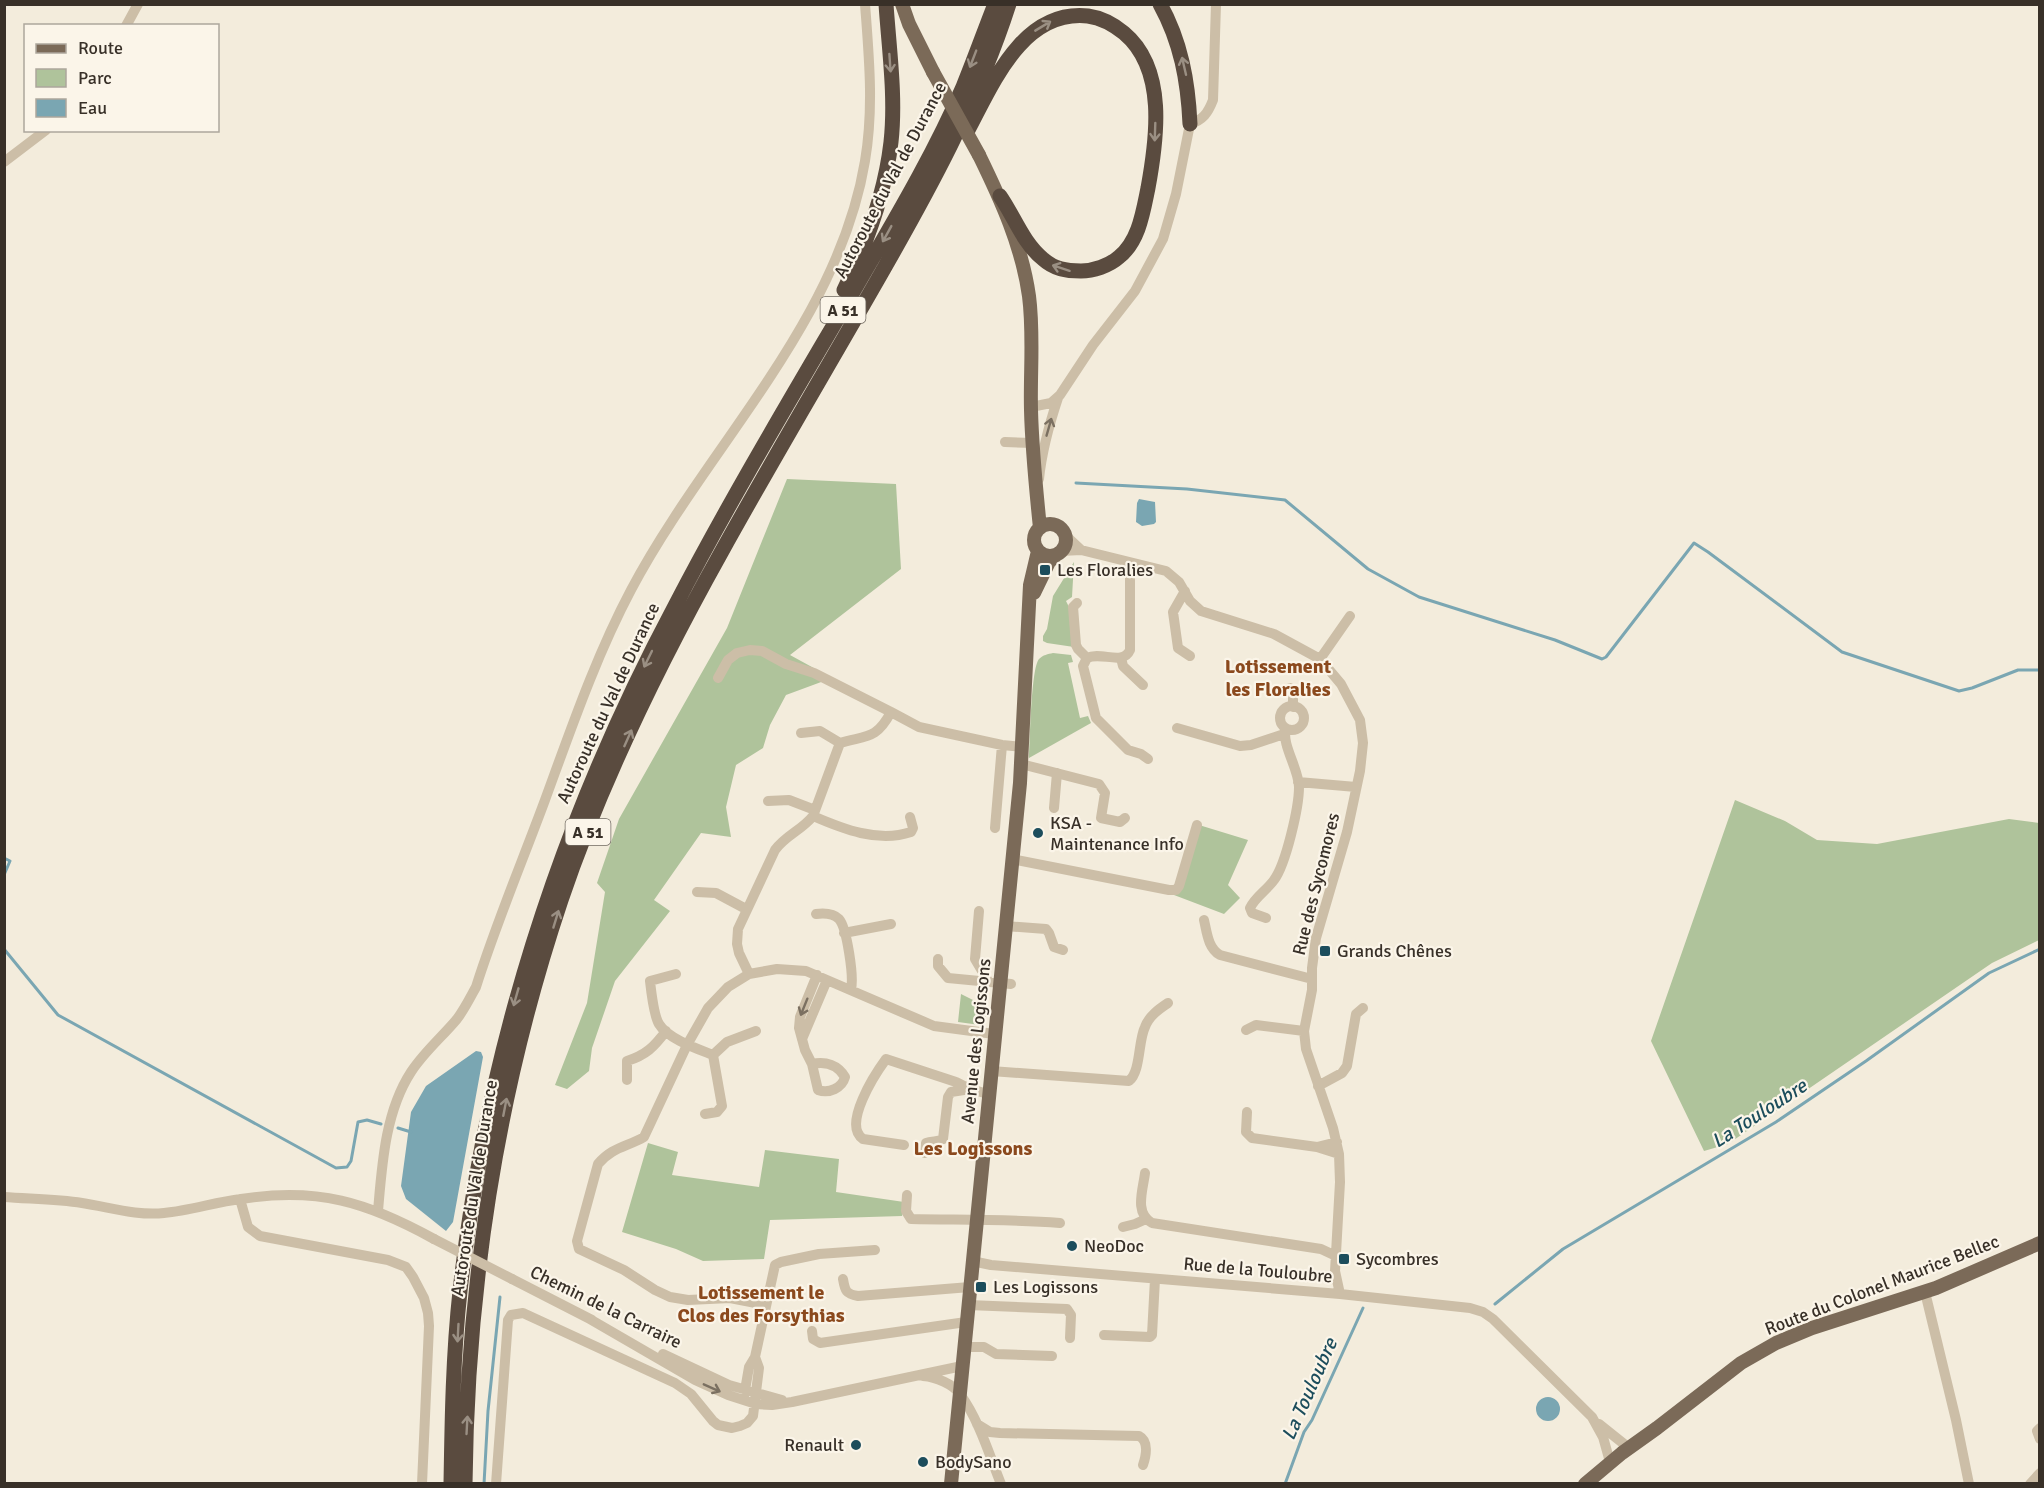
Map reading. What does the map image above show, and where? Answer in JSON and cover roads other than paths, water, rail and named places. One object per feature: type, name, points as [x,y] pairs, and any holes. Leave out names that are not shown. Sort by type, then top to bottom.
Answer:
[{"type":"highway","points":[[674,607],[702,545],[826,325],[867,239],[881,195],[891,141],[892,93],[886,4]]},
{"type":"highway","name":"Autoroute du Val de Durance","points":[[451,1484],[460,1294],[476,1177],[515,1000],[540,920],[577,817],[604,752],[674,607],[924,166],[962,88],[995,4]]},
{"type":"highway","name":"Autoroute du Val de Durance","points":[[465,1484],[470,1349],[493,1167],[530,1003],[562,898],[601,796],[650,689],[722,552],[939,169],[971,102],[1000,33],[1009,4]]},
{"type":"highway","points":[[1160,4],[1174,34],[1183,62],[1188,89],[1190,124]]},
{"type":"highway","points":[[899,243],[931,200],[992,85],[1018,46],[1037,28],[1056,19],[1077,15],[1095,17],[1109,22],[1132,40],[1140,52],[1150,78],[1154,97],[1155,131],[1151,170],[1141,221],[1127,249],[1119,258],[1098,268],[1086,271],[1062,270],[1036,253],[1000,196]]},
{"type":"main road","points":[[902,4],[913,33],[1000,196],[1020,255],[1029,295],[1033,443],[1037,503],[1044,526]]},
{"type":"main road","points":[[1044,526],[1059,527],[1065,535],[1065,544],[1058,553],[1046,556],[1038,551],[1034,542],[1036,532],[1044,526]]},
{"type":"main road","name":"Avenue des Logissons","points":[[951,1484],[1021,764],[1030,585],[1038,551]]},
{"type":"main road","name":"Avenue des Logissons","points":[[1030,601],[1049,562],[1058,553]]},
{"type":"main road","name":"Route du Colonel Maurice Bellec","points":[[1585,1484],[1610,1462],[1741,1363],[1776,1343],[1812,1328],[1926,1292],[2040,1243]]},
{"type":"street","points":[[127,24],[138,4]]},
{"type":"street","points":[[378,1211],[391,1118],[399,1093],[411,1072],[432,1045],[458,1018],[476,987],[567,739],[598,661],[630,591],[670,523],[726,442],[805,319],[828,275],[845,234],[865,163],[870,127],[871,81],[865,4]]},
{"type":"street","points":[[1037,503],[1042,454],[1060,395],[1093,345],[1135,291],[1162,239],[1176,194],[1190,124],[1200,121],[1213,100],[1216,4]]},
{"type":"street","points":[[4,162],[43,132]]},
{"type":"street","points":[[1031,409],[1051,403],[1060,395]]},
{"type":"street","points":[[1005,442],[1033,443]]},
{"type":"street","points":[[1065,535],[1081,550]]},
{"type":"street","points":[[1058,553],[1081,550],[1166,571],[1179,582],[1190,601],[1201,611],[1274,634],[1320,659],[1350,616]]},
{"type":"street","points":[[1087,658],[1098,656],[1121,658],[1129,654],[1130,563]]},
{"type":"street","points":[[1185,591],[1173,612],[1178,648],[1190,656]]},
{"type":"street","points":[[1077,603],[1073,607],[1077,645],[1087,658]]},
{"type":"street","points":[[718,678],[728,660],[737,653],[750,650],[762,651],[786,664],[814,673],[919,728],[1002,746],[1022,747]]},
{"type":"street","points":[[1087,658],[1083,666],[1096,718],[1128,750],[1148,759]]},
{"type":"street","points":[[1121,658],[1123,666],[1143,685]]},
{"type":"street","name":"Rue des Sycomores","points":[[1320,659],[1341,684],[1360,720],[1363,744],[1360,771],[1347,832],[1316,938],[1304,1031],[1306,1049],[1339,1154],[1340,1182],[1335,1271]]},
{"type":"street","points":[[1290,688],[1293,693],[1293,707]]},
{"type":"street","points":[[1177,728],[1246,746],[1285,731],[1297,729],[1303,720],[1300,710],[1293,707],[1285,708],[1280,715],[1281,723],[1285,731],[1298,782],[1287,851],[1275,879],[1250,908],[1252,913],[1266,918]]},
{"type":"street","points":[[801,733],[820,731],[840,743],[872,735],[883,727],[891,712]]},
{"type":"street","points":[[749,974],[737,944],[738,929],[775,850],[781,842],[807,824],[814,813],[840,743]]},
{"type":"street","points":[[995,828],[1002,746]]},
{"type":"street","points":[[1021,764],[1099,784],[1105,793],[1101,818],[1120,822],[1125,818]]},
{"type":"street","points":[[1054,808],[1057,774]]},
{"type":"street","points":[[1298,782],[1356,788]]},
{"type":"street","points":[[768,801],[789,800],[851,831],[872,835],[894,836],[911,832],[913,828],[910,817]]},
{"type":"street","points":[[1012,859],[1176,890],[1197,825]]},
{"type":"street","points":[[697,892],[716,893],[746,909]]},
{"type":"street","points":[[979,911],[975,959],[1000,982]]},
{"type":"street","points":[[816,914],[825,913],[838,918],[844,933],[853,975],[851,989]]},
{"type":"street","points":[[1204,920],[1210,944],[1220,955],[1312,979]]},
{"type":"street","points":[[844,933],[891,924]]},
{"type":"street","points":[[1005,926],[1046,929],[1054,947],[1063,950]]},
{"type":"street","points":[[938,959],[938,966],[948,978],[1000,982]]},
{"type":"street","points":[[766,1305],[730,1298],[688,1300],[670,1297],[624,1270],[579,1249],[577,1241],[598,1164],[604,1156],[644,1137],[687,1045],[708,1008],[728,987],[749,974],[762,970],[792,969],[822,977],[934,1026],[994,1034]]},
{"type":"street","points":[[676,974],[650,981],[659,1024],[687,1045],[713,1056]]},
{"type":"street","points":[[812,1064],[801,1040],[822,977]]},
{"type":"street","points":[[991,1071],[1129,1081],[1134,1075],[1144,1028],[1149,1018],[1168,1003]]},
{"type":"street","points":[[1318,1086],[1342,1073],[1347,1066],[1356,1014],[1363,1008]]},
{"type":"street","points":[[1246,1030],[1256,1026],[1304,1031]]},
{"type":"street","points":[[627,1080],[627,1061],[641,1056],[656,1045],[666,1031]]},
{"type":"street","points":[[713,1056],[727,1042],[756,1031]]},
{"type":"street","points":[[705,1114],[717,1112],[722,1106],[713,1056]]},
{"type":"street","points":[[904,1145],[863,1139],[857,1135],[855,1130],[860,1106],[886,1059],[988,1094]]},
{"type":"street","points":[[925,1153],[926,1143],[943,1139],[948,1097],[951,1092],[970,1089]]},
{"type":"street","points":[[1247,1112],[1246,1131],[1252,1138],[1317,1147],[1339,1154]]},
{"type":"street","points":[[1317,1147],[1337,1142]]},
{"type":"street","points":[[1145,1173],[1141,1208],[1146,1219],[1152,1222],[1321,1249],[1335,1256]]},
{"type":"street","name":"Chemin de la Carraire","points":[[4,1197],[80,1203],[141,1213],[155,1213],[240,1199],[301,1195],[334,1199],[378,1211],[588,1318],[729,1385],[744,1395]]},
{"type":"street","points":[[907,1195],[906,1211],[911,1219],[976,1221],[1002,1219],[1060,1223]]},
{"type":"street","points":[[240,1199],[248,1227],[260,1236],[388,1260],[406,1267],[413,1277],[424,1298],[429,1326],[422,1484]]},
{"type":"street","points":[[1123,1227],[1146,1219]]},
{"type":"street","points":[[1321,1249],[1336,1242]]},
{"type":"street","points":[[744,1395],[749,1367],[755,1357],[773,1270],[776,1265],[819,1254],[875,1250]]},
{"type":"street","name":"Rue de la Touloubre","points":[[972,1261],[991,1265],[1340,1294],[1470,1308],[1483,1312],[1494,1319],[1592,1418],[1603,1437],[1610,1462]]},
{"type":"street","points":[[1326,1293],[1335,1271]]},
{"type":"street","points":[[1335,1271],[1340,1294]]},
{"type":"street","points":[[843,1279],[845,1291],[858,1296],[970,1287]]},
{"type":"street","points":[[1104,1335],[1147,1338],[1152,1335],[1155,1279]]},
{"type":"street","points":[[1926,1292],[1969,1484]]},
{"type":"street","points":[[968,1305],[1067,1310],[1071,1315],[1070,1338]]},
{"type":"street","points":[[496,1484],[508,1320],[517,1312],[531,1316],[675,1383],[691,1394],[718,1425],[732,1428],[747,1423],[753,1416],[759,1368],[755,1357]]},
{"type":"street","points":[[588,1318],[694,1380],[772,1405],[962,1366]]},
{"type":"street","points":[[812,1331],[813,1339],[820,1343],[966,1322]]},
{"type":"street","points":[[964,1347],[984,1347],[996,1354],[1052,1356]]},
{"type":"street","points":[[914,1376],[938,1379],[959,1392],[977,1424],[1001,1484]]},
{"type":"street","points":[[1592,1418],[1627,1449]]},
{"type":"street","points":[[977,1424],[990,1432],[1000,1433],[1139,1436],[1146,1443],[1143,1466]]},
{"type":"street","points":[[2040,1428],[2037,1431],[2040,1439]]},
{"type":"street","points":[[2030,1484],[2040,1473]]},
{"type":"water","points":[[1139,499],[1155,502],[1156,522],[1154,524],[1142,526],[1136,522]]},
{"type":"water","points":[[476,1051],[481,1052],[483,1057],[453,1222],[446,1231],[406,1199],[401,1186],[411,1112],[426,1086]]},
{"type":"water","points":[[1548,1397],[1557,1400],[1560,1409],[1557,1418],[1548,1421],[1539,1418],[1536,1409],[1539,1400]]},
{"type":"waterway","points":[[1076,483],[1187,489],[1285,500],[1368,569],[1419,597],[1555,640],[1602,659],[1606,657],[1694,543],[1842,652],[1959,691],[2018,670],[2040,670]]},
{"type":"waterway","points":[[4,858],[10,861],[4,875]]},
{"type":"waterway","points":[[4,949],[58,1015],[336,1168],[347,1167],[351,1161],[358,1122],[367,1120],[381,1124]]},
{"type":"waterway","name":"La Touloubre","points":[[1495,1304],[1563,1249],[1776,1122],[1989,973],[2040,949]]},
{"type":"waterway","points":[[398,1128],[411,1132]]},
{"type":"waterway","points":[[484,1484],[488,1411],[500,1297]]},
{"type":"waterway","name":"La Touloubre","points":[[1285,1484],[1304,1432],[1312,1420],[1363,1308]]},
{"type":"place","name":"Les Floralies","points":[[1045,570]]},
{"type":"place","name":"KSA - Maintenance Info","points":[[1038,833]]},
{"type":"place","name":"Grands Chênes","points":[[1325,951]]},
{"type":"place","name":"NeoDoc","points":[[1072,1246]]},
{"type":"place","name":"Sycombres","points":[[1344,1259]]},
{"type":"place","name":"Les Logissons","points":[[981,1287]]},
{"type":"place","name":"Renault","points":[[856,1445]]},
{"type":"place","name":"BodySano","points":[[923,1462]]},
{"type":"district","name":"Lotissement les Floralies","points":[[1278,678]]},
{"type":"district","name":"Les Logissons","points":[[973,1148]]},
{"type":"district","name":"Lotissement le Clos des Forsythias","points":[[761,1304]]}]
